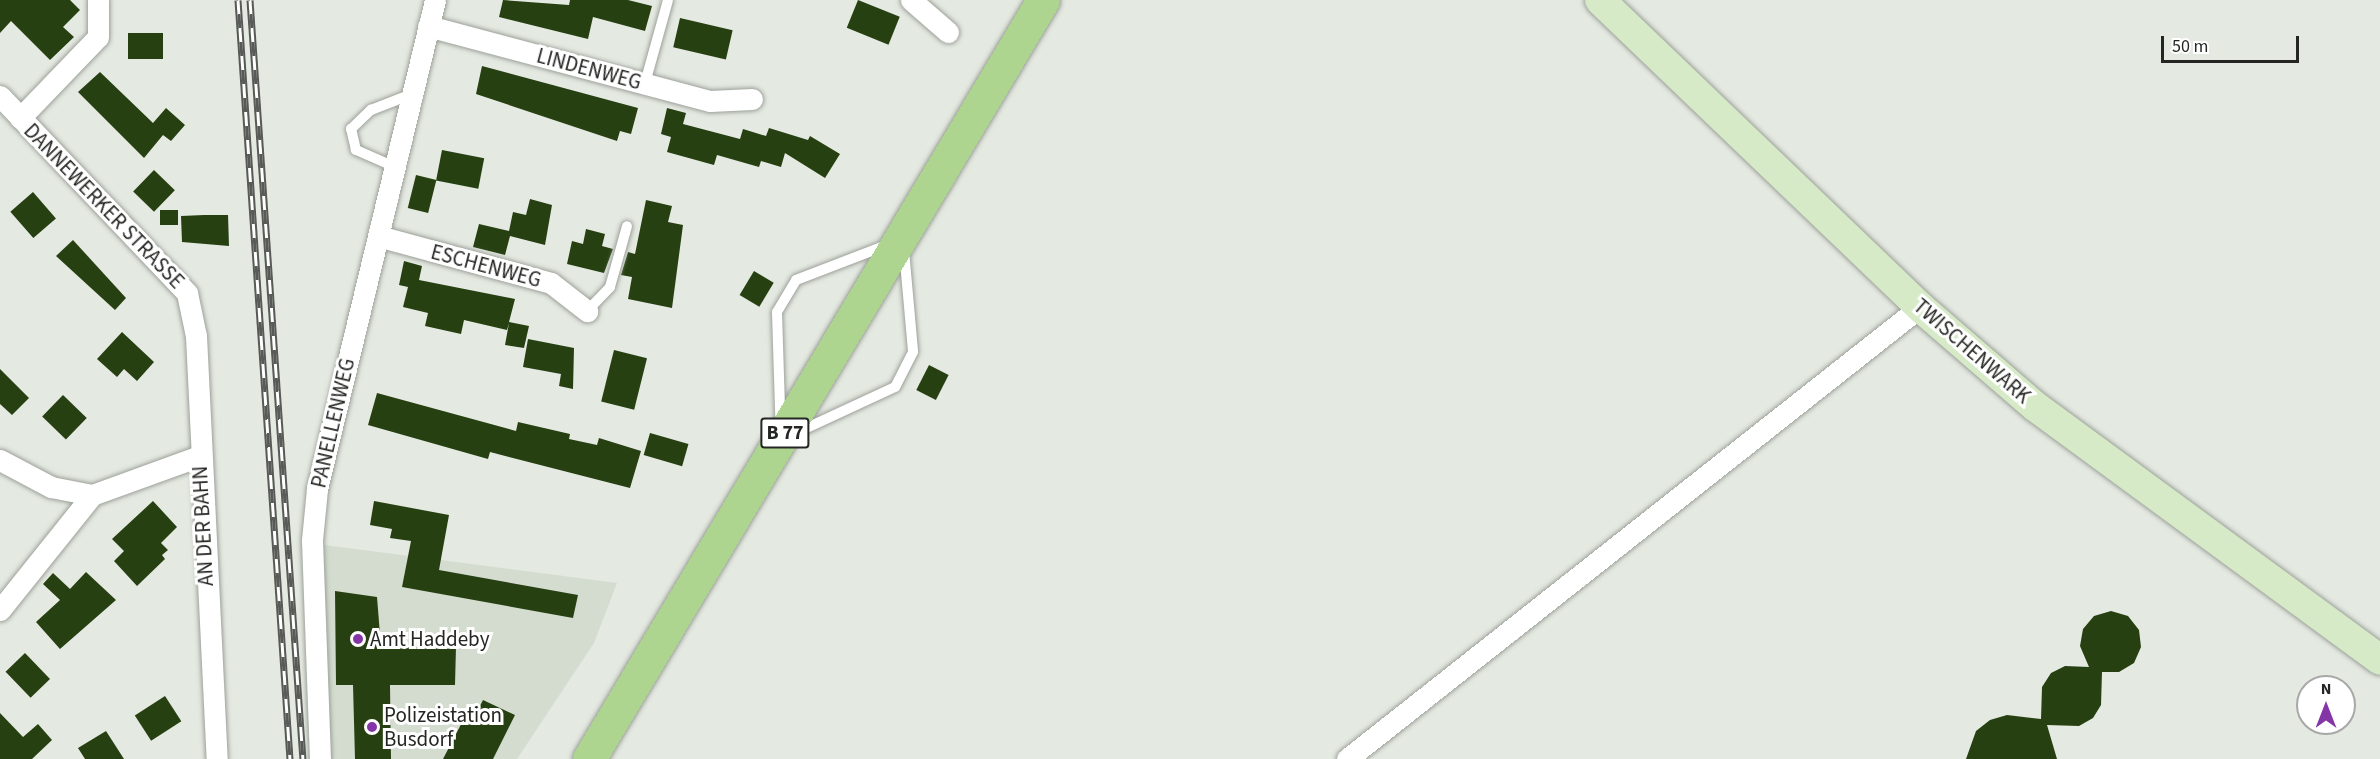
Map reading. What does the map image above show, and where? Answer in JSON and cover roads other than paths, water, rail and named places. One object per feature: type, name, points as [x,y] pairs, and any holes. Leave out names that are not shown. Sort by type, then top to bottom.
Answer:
[{"type":"main road","name":"B 77","points":[[589,759],[903,239],[1043,0]]},
{"type":"street","name":"PANELLENWEG","points":[[320,759],[312,540],[317,489],[435,0]]},
{"type":"street","points":[[911,0],[948,32]]},
{"type":"street","name":"TWISCHENWARK","points":[[1600,0],[1920,308],[2037,407],[2380,660]]},
{"type":"street","name":"DANNEWERKER STRASSE","points":[[20,118],[84,56],[98,37],[95,3]]},
{"type":"street","name":"LINDENWEG","points":[[428,26],[710,101],[752,99]]},
{"type":"street","name":"DANNEWERKER STRASSE","points":[[0,96],[187,293]]},
{"type":"street","name":"ESCHENWEG","points":[[378,236],[551,284],[587,311]]},
{"type":"street","name":"AN DER BAHN","points":[[187,293],[196,336],[198,456],[217,759]]},
{"type":"street","points":[[1347,759],[1920,308]]},
{"type":"street","points":[[0,610],[92,495],[198,456]]},
{"type":"street","points":[[0,460],[51,487],[92,495]]},
{"type":"lane","points":[[645,83],[668,0]]},
{"type":"lane","points":[[395,167],[356,150],[351,129],[371,110],[412,94]]},
{"type":"lane","points":[[587,311],[610,287],[627,226]]},
{"type":"lane","points":[[903,239],[913,352],[896,387],[781,440],[777,312],[796,280],[903,239]]},
{"type":"railway","points":[[238,0],[290,759]]},
{"type":"railway","points":[[250,0],[303,759]]},
{"type":"place","name":"Amt Haddeby","points":[[358,639]]},
{"type":"place","name":"Polizeistation Busdorf","points":[[372,727]]}]
